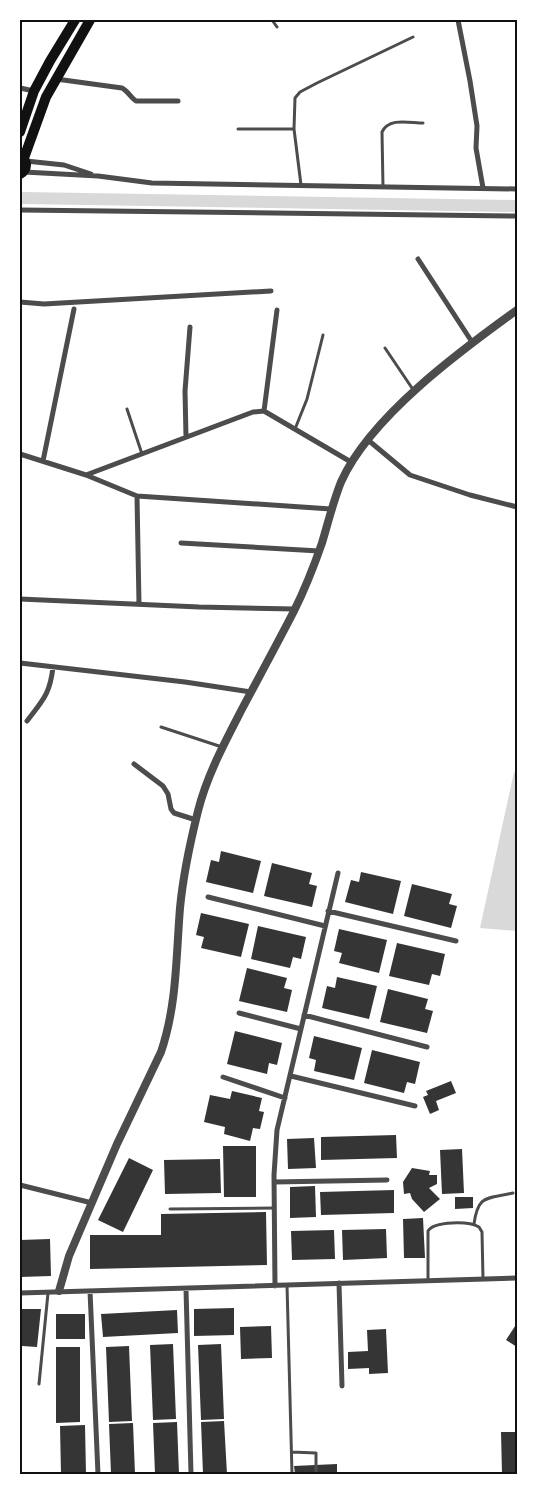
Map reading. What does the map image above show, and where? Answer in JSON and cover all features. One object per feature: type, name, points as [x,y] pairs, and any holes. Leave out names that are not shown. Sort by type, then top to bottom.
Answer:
[{"type":"main road","points":[[20,132],[34,91],[75,20]]},
{"type":"main road","points":[[21,175],[26,167],[23,158],[46,97],[90,20]]},
{"type":"street","points":[[458,20],[477,126],[476,148],[483,188]]},
{"type":"street","points":[[56,79],[122,88],[136,101],[178,101]]},
{"type":"street","points":[[20,88],[34,91]]},
{"type":"street","points":[[23,158],[64,165],[98,176]]},
{"type":"street","points":[[21,175],[98,176],[152,183],[517,189]]},
{"type":"street","points":[[20,210],[517,216]]},
{"type":"street","points":[[418,259],[472,342]]},
{"type":"street","points":[[20,302],[44,304],[271,291]]},
{"type":"street","points":[[43,461],[74,309]]},
{"type":"street","points":[[264,411],[277,310]]},
{"type":"street","points":[[59,1291],[69,1256],[117,1144],[161,1052],[166,1037],[172,1016],[176,981],[182,892],[196,820],[205,789],[222,747],[295,609],[319,551],[341,482],[351,462],[368,440],[414,392],[472,342],[517,310]]},
{"type":"street","points":[[186,438],[185,391],[190,327]]},
{"type":"street","points":[[86,475],[253,412],[264,411],[351,462]]},
{"type":"street","points":[[368,440],[410,475],[470,495],[517,507]]},
{"type":"street","points":[[20,454],[86,475],[137,496],[332,509]]},
{"type":"street","points":[[137,496],[139,604]]},
{"type":"street","points":[[181,543],[319,551]]},
{"type":"street","points":[[20,599],[199,608],[295,609]]},
{"type":"street","points":[[20,663],[185,682],[251,692]]},
{"type":"street","points":[[27,721],[47,694],[51,685],[53,667]]},
{"type":"street","points":[[134,764],[156,780],[166,791],[174,813],[196,820]]},
{"type":"street","points":[[275,1286],[274,1182],[277,1130],[338,873]]},
{"type":"street","points":[[208,897],[325,926]]},
{"type":"street","points":[[328,911],[456,941]]},
{"type":"street","points":[[240,1013],[302,1029]]},
{"type":"street","points":[[304,1015],[427,1047]]},
{"type":"street","points":[[223,1076],[285,1098]]},
{"type":"street","points":[[291,1076],[416,1106]]},
{"type":"street","points":[[274,1182],[387,1180]]},
{"type":"street","points":[[20,1186],[92,1203]]},
{"type":"street","points":[[20,1293],[517,1278]]},
{"type":"street","points":[[339,1283],[342,1386]]},
{"type":"street","points":[[186,1289],[191,1474]]},
{"type":"street","points":[[90,1291],[98,1474]]},
{"type":"lane","points":[[272,20],[277,27]]},
{"type":"lane","points":[[300,185],[294,129],[295,98],[300,92],[413,38]]},
{"type":"lane","points":[[383,186],[382,132],[385,126],[391,122],[423,123]]},
{"type":"lane","points":[[238,129],[294,129]]},
{"type":"lane","points":[[295,430],[307,399],[324,335]]},
{"type":"lane","points":[[385,348],[414,392]]},
{"type":"lane","points":[[127,409],[142,454]]},
{"type":"lane","points":[[161,727],[222,747]]},
{"type":"lane","points":[[474,1224],[476,1209],[484,1199],[513,1193]]},
{"type":"lane","points":[[170,1209],[275,1208]]},
{"type":"lane","points":[[428,1280],[427,1238],[430,1228],[437,1224],[474,1224],[479,1226],[482,1232],[483,1278]]},
{"type":"lane","points":[[287,1285],[292,1474]]},
{"type":"lane","points":[[39,1384],[48,1292]]},
{"type":"lane","points":[[292,1452],[316,1453],[316,1474]]},
{"type":"shaded area","points":[[514,772],[517,774],[517,931],[480,928]]},
{"type":"building","points":[[221,851],[261,861],[253,893],[206,882],[211,860],[219,862]]},
{"type":"building","points":[[272,863],[312,873],[309,884],[317,886],[312,907],[264,896]]},
{"type":"building","points":[[361,872],[401,881],[393,914],[345,902],[351,880],[359,882]]},
{"type":"building","points":[[412,884],[452,894],[449,904],[457,906],[451,928],[404,916]]},
{"type":"building","points":[[201,913],[249,924],[241,957],[201,948],[204,937],[196,935]]},
{"type":"building","points":[[258,926],[306,937],[301,959],[293,957],[290,968],[251,959]]},
{"type":"building","points":[[339,929],[387,940],[379,973],[339,963],[342,953],[334,951]]},
{"type":"building","points":[[397,943],[445,954],[440,976],[432,974],[429,985],[389,976]]},
{"type":"building","points":[[247,968],[287,978],[284,988],[292,990],[287,1012],[239,1001]]},
{"type":"building","points":[[337,977],[377,986],[369,1019],[322,1008],[327,986],[335,988]]},
{"type":"building","points":[[388,989],[428,999],[425,1009],[433,1011],[427,1033],[380,1022]]},
{"type":"building","points":[[235,1031],[282,1043],[277,1065],[269,1063],[267,1074],[227,1064]]},
{"type":"building","points":[[314,1036],[362,1048],[354,1080],[314,1071],[316,1060],[309,1058]]},
{"type":"building","points":[[372,1050],[420,1062],[415,1084],[407,1082],[404,1093],[364,1083]]},
{"type":"building","points":[[451,1081],[456,1093],[436,1101],[439,1110],[430,1114],[423,1097],[428,1095],[426,1091]]},
{"type":"building","points":[[232,1091],[262,1098],[259,1111],[264,1112],[260,1129],[253,1128],[250,1141],[224,1134],[225,1127],[204,1122],[210,1095],[230,1099]]},
{"type":"building","points":[[396,1135],[397,1158],[321,1160],[321,1137]]},
{"type":"building","points":[[314,1138],[316,1168],[288,1169],[287,1139]]},
{"type":"building","points":[[223,1146],[256,1146],[256,1197],[224,1197]]},
{"type":"building","points":[[462,1149],[464,1193],[442,1194],[440,1150]]},
{"type":"building","points":[[129,1158],[153,1170],[123,1232],[98,1220]]},
{"type":"building","points":[[220,1159],[221,1193],[165,1194],[164,1160]]},
{"type":"building","points":[[412,1168],[430,1171],[429,1175],[437,1175],[437,1184],[429,1188],[440,1199],[424,1212],[412,1199],[410,1193],[404,1194],[403,1182]]},
{"type":"building","points":[[315,1186],[316,1217],[290,1218],[290,1187]]},
{"type":"building","points":[[394,1190],[394,1213],[321,1215],[320,1192]]},
{"type":"building","points":[[455,1197],[473,1197],[473,1208],[455,1209]]},
{"type":"building","points":[[266,1212],[267,1265],[90,1269],[90,1235],[161,1235],[161,1214]]},
{"type":"building","points":[[423,1218],[425,1258],[404,1258],[403,1219]]},
{"type":"building","points":[[386,1229],[387,1258],[343,1260],[342,1230]]},
{"type":"building","points":[[334,1230],[335,1259],[292,1260],[291,1231]]},
{"type":"building","points":[[50,1239],[51,1276],[20,1277],[20,1240]]},
{"type":"building","points":[[234,1308],[234,1335],[194,1336],[194,1309]]},
{"type":"building","points":[[20,1309],[41,1309],[37,1347],[22,1346]]},
{"type":"building","points":[[177,1310],[178,1333],[103,1337],[101,1314]]},
{"type":"building","points":[[56,1314],[85,1314],[85,1339],[56,1339]]},
{"type":"building","points":[[517,1323],[517,1347],[506,1340]]},
{"type":"building","points":[[271,1326],[272,1358],[241,1359],[240,1327]]},
{"type":"building","points":[[386,1329],[388,1373],[369,1374],[369,1368],[348,1369],[348,1352],[368,1351],[367,1330]]},
{"type":"building","points":[[173,1344],[176,1419],[153,1420],[150,1345]]},
{"type":"building","points":[[221,1344],[224,1419],[201,1420],[198,1345]]},
{"type":"building","points":[[129,1346],[132,1421],[109,1422],[106,1347]]},
{"type":"building","points":[[56,1347],[80,1347],[80,1422],[56,1423]]},
{"type":"building","points":[[224,1421],[227,1474],[203,1474],[201,1422]]},
{"type":"building","points":[[177,1422],[179,1474],[155,1474],[153,1423]]},
{"type":"building","points":[[133,1423],[135,1474],[111,1474],[109,1424]]},
{"type":"building","points":[[85,1425],[86,1474],[61,1474],[60,1426]]},
{"type":"building","points":[[501,1432],[517,1432],[517,1474],[502,1474]]},
{"type":"building","points":[[337,1464],[337,1474],[295,1474],[294,1466]]},
{"type":"waterway","points":[[23,198],[517,206]]}]
